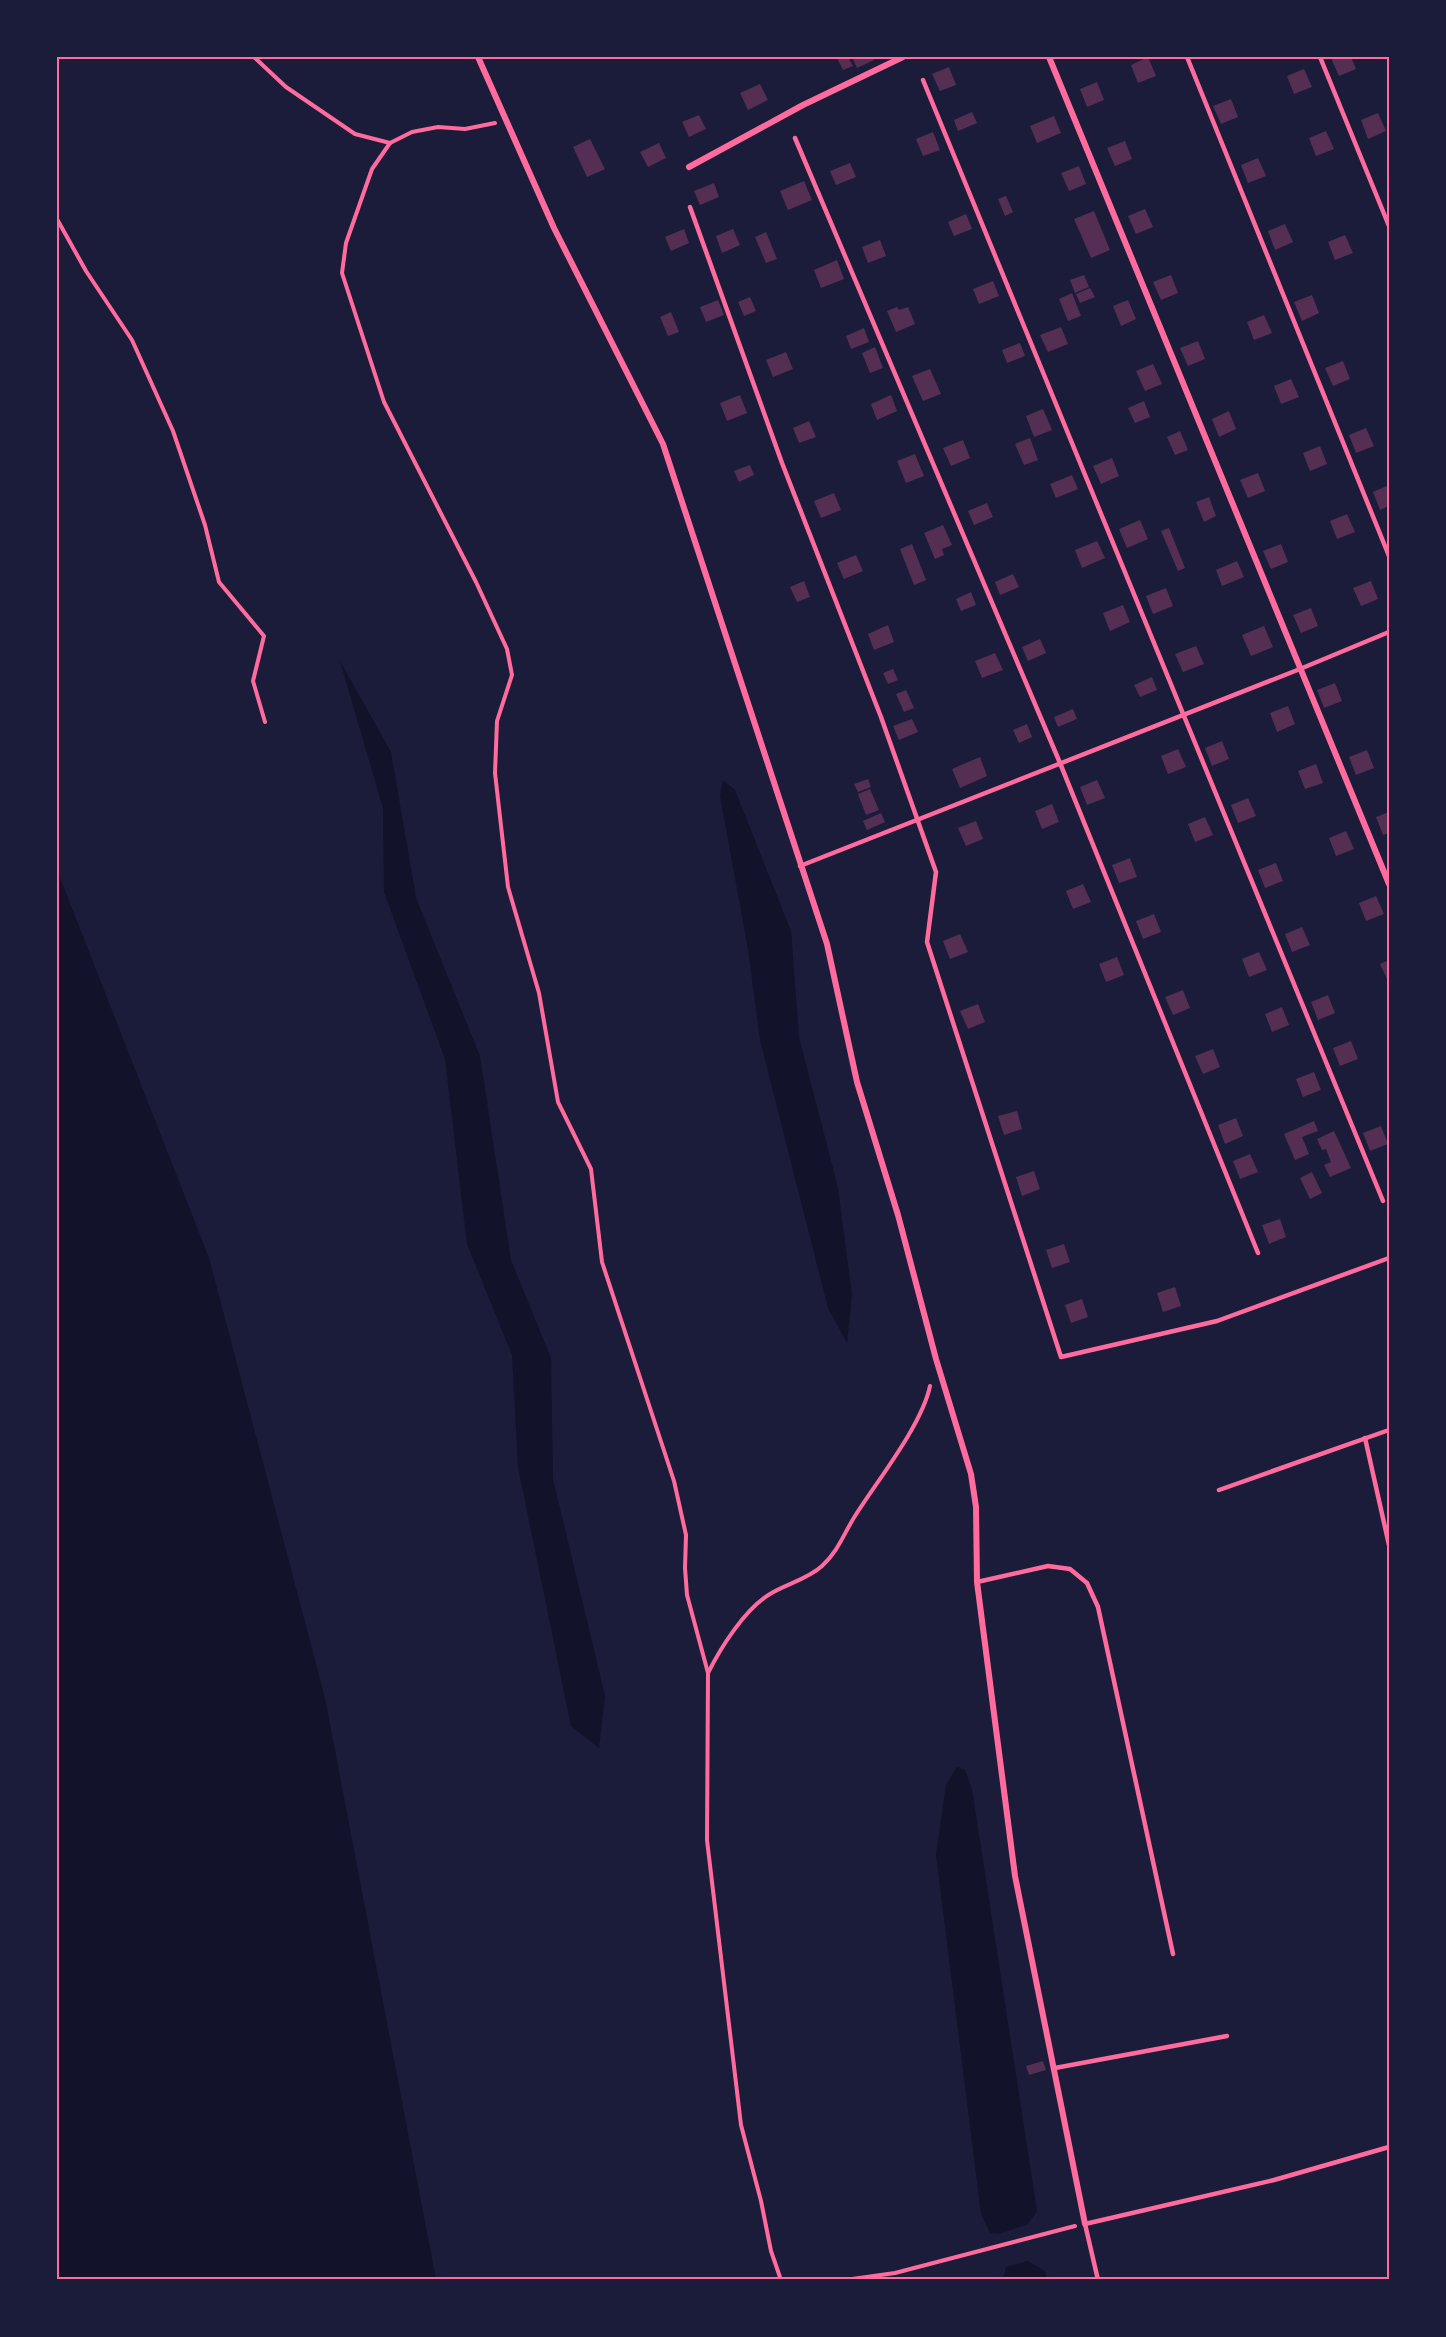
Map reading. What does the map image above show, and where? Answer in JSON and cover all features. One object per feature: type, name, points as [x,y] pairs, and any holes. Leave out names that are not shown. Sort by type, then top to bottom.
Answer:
[{"type":"street","points":[[478,57],[554,228],[663,444],[827,944],[857,1082],[898,1215],[936,1359],[971,1474],[976,1507],[977,1582],[1015,1876],[1085,2224]]},
{"type":"street","points":[[689,167],[803,105],[903,57]]},
{"type":"street","points":[[1049,57],[1389,884]]},
{"type":"lane","points":[[1187,57],[1389,556]]},
{"type":"lane","points":[[1320,57],[1389,226]]},
{"type":"lane","points":[[923,80],[1383,1201]]},
{"type":"lane","points":[[795,138],[1060,763],[1258,1253]]},
{"type":"lane","points":[[690,207],[782,463],[881,717],[936,872],[927,942],[1061,1357],[1217,1321],[1389,1258]]},
{"type":"lane","points":[[800,866],[1389,632]]},
{"type":"lane","points":[[1219,1490],[1389,1430]]},
{"type":"lane","points":[[1365,1438],[1389,1545]]},
{"type":"lane","points":[[977,1582],[1048,1566],[1070,1569],[1087,1583],[1098,1607],[1173,1954]]},
{"type":"lane","points":[[1055,2068],[1227,2036]]},
{"type":"lane","points":[[1098,2280],[1085,2224],[1274,2180],[1389,2147]]},
{"type":"path","points":[[254,57],[286,87],[355,134],[390,142]]},
{"type":"path","points":[[505,122],[465,129],[438,127],[412,132],[390,142],[372,169],[346,243],[342,273],[384,402],[476,582],[507,649],[512,675],[497,721],[495,773],[508,887],[539,993],[558,1102],[591,1169],[602,1262],[674,1481],[686,1535],[687,1595],[708,1673],[708,1851],[741,2125],[761,2201],[771,2251],[781,2280]]},
{"type":"path","points":[[57,219],[86,271],[132,340],[173,431],[205,525],[219,582],[264,636],[253,681],[265,722]]},
{"type":"path","points":[[708,1673],[717,1654],[747,1615],[768,1594],[820,1568],[837,1551],[853,1519],[900,1449],[928,1397],[936,1359]]},
{"type":"path","points":[[845,2280],[895,2273],[1085,2224]]},
{"type":"shaded area","points":[[340,661],[391,752],[416,898],[480,1056],[511,1260],[551,1358],[553,1479],[605,1696],[599,1748],[571,1726],[518,1467],[512,1355],[467,1244],[445,1059],[384,892],[383,808]]},
{"type":"shaded area","points":[[723,780],[735,790],[791,931],[799,1037],[838,1188],[852,1295],[847,1343],[828,1308],[760,1040],[748,949],[720,796]]},
{"type":"shaded area","points":[[57,870],[209,1258],[325,1698],[436,2280],[57,2280]]},
{"type":"shaded area","points":[[957,1767],[965,1770],[972,1789],[1037,2211],[1028,2224],[999,2234],[990,2233],[981,2214],[936,1855],[946,1785]]},
{"type":"shaded area","points":[[1028,2261],[1045,2271],[1047,2280],[1003,2280],[1006,2267]]},
{"type":"building","points":[[848,57],[853,66],[843,70],[837,58]]},
{"type":"building","points":[[852,57],[873,57],[874,60],[857,68]]},
{"type":"building","points":[[1148,57],[1156,76],[1138,83],[1131,65]]},
{"type":"building","points":[[1351,57],[1356,69],[1339,76],[1331,58]]},
{"type":"building","points":[[949,67],[956,85],[940,91],[932,74]]},
{"type":"building","points":[[1304,69],[1312,87],[1294,94],[1287,76]]},
{"type":"building","points":[[1097,82],[1104,100],[1087,107],[1080,89]]},
{"type":"building","points":[[760,84],[768,100],[748,110],[740,93]]},
{"type":"building","points":[[1231,99],[1238,117],[1221,124],[1213,106]]},
{"type":"building","points":[[972,112],[977,123],[958,131],[954,120]]},
{"type":"building","points":[[1378,113],[1386,131],[1368,139],[1361,120]]},
{"type":"building","points":[[699,115],[706,129],[689,137],[682,122]]},
{"type":"building","points":[[1054,116],[1061,133],[1037,143],[1030,126]]},
{"type":"building","points":[[1326,131],[1334,149],[1316,156],[1309,138]]},
{"type":"building","points":[[933,132],[940,150],[923,156],[916,139]]},
{"type":"building","points":[[590,139],[605,169],[587,177],[573,147]]},
{"type":"building","points":[[1125,141],[1132,159],[1115,166],[1107,148]]},
{"type":"building","points":[[659,143],[666,158],[648,167],[640,152]]},
{"type":"building","points":[[1258,158],[1266,176],[1248,183],[1241,165]]},
{"type":"building","points":[[850,163],[856,177],[836,185],[830,171]]},
{"type":"building","points":[[1079,166],[1086,184],[1069,191],[1061,173]]},
{"type":"building","points":[[804,181],[812,200],[788,210],[780,191]]},
{"type":"building","points":[[714,183],[719,197],[700,205],[694,191]]},
{"type":"building","points":[[1006,196],[1013,212],[1005,216],[998,199]]},
{"type":"building","points":[[1145,209],[1153,227],[1136,234],[1128,216]]},
{"type":"building","points":[[1094,211],[1110,250],[1091,258],[1074,219]]},
{"type":"building","points":[[966,214],[972,229],[954,236],[948,222]]},
{"type":"building","points":[[1285,224],[1293,242],[1275,250],[1268,231]]},
{"type":"building","points":[[684,229],[689,243],[671,251],[665,237]]},
{"type":"building","points":[[733,229],[740,245],[722,253],[716,236]]},
{"type":"building","points":[[766,232],[777,259],[766,263],[755,237]]},
{"type":"building","points":[[1345,235],[1353,253],[1335,260],[1328,242]]},
{"type":"building","points":[[880,240],[886,256],[868,263],[862,247]]},
{"type":"building","points":[[837,260],[844,279],[821,288],[814,270]]},
{"type":"building","points":[[1084,275],[1089,287],[1075,293],[1070,280]]},
{"type":"building","points":[[1171,275],[1178,293],[1161,300],[1153,282]]},
{"type":"building","points":[[993,281],[999,296],[979,304],[973,289]]},
{"type":"building","points":[[1090,288],[1095,297],[1080,303],[1076,294]]},
{"type":"building","points":[[1072,293],[1081,316],[1068,321],[1059,299]]},
{"type":"building","points":[[1312,295],[1319,313],[1302,321],[1294,302]]},
{"type":"building","points":[[750,297],[756,311],[744,316],[738,302]]},
{"type":"building","points":[[718,300],[724,315],[706,322],[700,307]]},
{"type":"building","points":[[1128,300],[1136,319],[1121,326],[1113,306]]},
{"type":"building","points":[[897,307],[899,310],[908,307],[915,324],[896,332],[887,311]]},
{"type":"building","points":[[671,312],[679,332],[668,336],[660,317]]},
{"type":"building","points":[[1264,315],[1272,333],[1254,340],[1247,322]]},
{"type":"building","points":[[1061,327],[1068,344],[1048,352],[1040,335]]},
{"type":"building","points":[[864,328],[869,342],[851,349],[846,336]]},
{"type":"building","points":[[1198,341],[1205,359],[1188,366],[1180,348]]},
{"type":"building","points":[[1020,343],[1025,356],[1007,363],[1002,350]]},
{"type":"building","points":[[875,347],[883,368],[870,373],[862,353]]},
{"type":"building","points":[[786,352],[793,369],[773,377],[766,360]]},
{"type":"building","points":[[1343,361],[1350,379],[1333,386],[1325,368]]},
{"type":"building","points":[[1153,364],[1162,384],[1145,391],[1136,371]]},
{"type":"building","points":[[930,369],[941,394],[923,401],[912,376]]},
{"type":"building","points":[[1291,379],[1299,397],[1281,404],[1274,386]]},
{"type":"building","points":[[740,395],[747,413],[727,421],[720,403]]},
{"type":"building","points":[[891,395],[897,411],[877,420],[871,404]]},
{"type":"building","points":[[1144,401],[1150,417],[1135,423],[1128,408]]},
{"type":"building","points":[[1043,409],[1052,430],[1034,437],[1026,416]]},
{"type":"building","points":[[1229,411],[1236,429],[1219,437],[1212,419]]},
{"type":"building","points":[[809,421],[816,437],[799,443],[793,428]]},
{"type":"building","points":[[1366,428],[1374,446],[1356,453],[1349,435]]},
{"type":"building","points":[[1180,431],[1188,450],[1175,455],[1167,437]]},
{"type":"building","points":[[1030,438],[1038,460],[1024,465],[1015,444]]},
{"type":"building","points":[[963,440],[970,458],[951,466],[943,448]]},
{"type":"building","points":[[1320,446],[1327,464],[1310,471],[1303,453]]},
{"type":"building","points":[[915,454],[924,476],[906,483],[897,461]]},
{"type":"building","points":[[1112,458],[1119,476],[1101,484],[1093,466]]},
{"type":"building","points":[[750,465],[754,475],[739,482],[734,471]]},
{"type":"building","points":[[1258,473],[1265,491],[1248,498],[1240,480]]},
{"type":"building","points":[[1072,475],[1078,489],[1056,498],[1050,484]]},
{"type":"building","points":[[1389,485],[1389,506],[1380,510],[1373,492]]},
{"type":"building","points":[[834,493],[841,510],[821,518],[814,501]]},
{"type":"building","points":[[1209,497],[1216,516],[1204,522],[1196,502]]},
{"type":"building","points":[[987,503],[993,517],[974,525],[968,511]]},
{"type":"building","points":[[1347,514],[1355,532],[1337,539],[1330,521]]},
{"type":"building","points":[[1140,520],[1148,539],[1127,548],[1119,529]]},
{"type":"building","points":[[943,525],[952,545],[942,549],[944,555],[935,559],[924,533]]},
{"type":"building","points":[[1169,528],[1185,568],[1178,571],[1161,531]]},
{"type":"building","points":[[1097,541],[1105,558],[1082,568],[1075,550]]},
{"type":"building","points":[[912,544],[926,580],[914,585],[900,549]]},
{"type":"building","points":[[1281,544],[1288,562],[1271,569],[1263,551]]},
{"type":"building","points":[[856,555],[863,571],[844,579],[837,563]]},
{"type":"building","points":[[1237,561],[1244,577],[1222,586],[1216,570]]},
{"type":"building","points":[[1013,574],[1019,587],[1000,595],[995,582]]},
{"type":"building","points":[[804,581],[810,597],[797,602],[790,587]]},
{"type":"building","points":[[1371,581],[1378,599],[1361,606],[1353,588]]},
{"type":"building","points":[[1166,588],[1173,606],[1153,614],[1146,596]]},
{"type":"building","points":[[971,592],[976,605],[961,611],[956,599]]},
{"type":"building","points":[[1123,605],[1130,622],[1110,631],[1103,613]]},
{"type":"building","points":[[1311,608],[1318,626],[1301,633],[1293,615]]},
{"type":"building","points":[[888,625],[894,642],[874,650],[868,634]]},
{"type":"building","points":[[1264,626],[1273,647],[1251,656],[1242,635]]},
{"type":"building","points":[[1040,639],[1046,653],[1028,661],[1022,647]]},
{"type":"building","points":[[1196,646],[1204,664],[1183,672],[1175,654]]},
{"type":"building","points":[[995,653],[1003,670],[982,678],[975,661]]},
{"type":"building","points":[[893,669],[898,680],[888,684],[883,673]]},
{"type":"building","points":[[1152,677],[1157,690],[1140,697],[1134,685]]},
{"type":"building","points":[[1335,683],[1342,701],[1324,708],[1317,690]]},
{"type":"building","points":[[906,690],[914,708],[904,712],[896,694]]},
{"type":"building","points":[[1288,706],[1295,724],[1277,732],[1270,713]]},
{"type":"building","points":[[1073,709],[1077,719],[1058,727],[1054,717]]},
{"type":"building","points":[[912,719],[918,732],[899,740],[893,726]]},
{"type":"building","points":[[1027,724],[1032,737],[1019,743],[1013,730]]},
{"type":"building","points":[[1222,741],[1229,759],[1212,766],[1205,748]]},
{"type":"building","points":[[1178,749],[1186,767],[1168,774],[1161,756]]},
{"type":"building","points":[[1367,750],[1374,768],[1356,775],[1349,757]]},
{"type":"building","points":[[980,757],[987,776],[960,788],[952,769]]},
{"type":"building","points":[[1316,764],[1323,783],[1305,789],[1298,771]]},
{"type":"building","points":[[868,779],[871,787],[858,792],[854,784]]},
{"type":"building","points":[[1097,780],[1105,798],[1087,805],[1080,787]]},
{"type":"building","points":[[870,789],[879,810],[866,815],[858,794]]},
{"type":"building","points":[[1248,798],[1256,816],[1238,823],[1231,805]]},
{"type":"building","points":[[1052,804],[1059,822],[1042,829],[1035,811]]},
{"type":"building","points":[[1389,812],[1389,833],[1383,835],[1376,817]]},
{"type":"building","points":[[881,813],[885,822],[867,830],[863,821]]},
{"type":"building","points":[[1205,817],[1213,835],[1195,842],[1188,824]]},
{"type":"building","points":[[976,821],[983,839],[966,846],[958,828]]},
{"type":"building","points":[[1346,831],[1354,849],[1336,856],[1329,838]]},
{"type":"building","points":[[1130,858],[1137,877],[1119,883],[1112,865]]},
{"type":"building","points":[[1276,863],[1283,881],[1265,888],[1258,870]]},
{"type":"building","points":[[1083,884],[1091,902],[1073,909],[1066,891]]},
{"type":"building","points":[[1376,896],[1384,914],[1366,921],[1359,903]]},
{"type":"building","points":[[1154,914],[1161,932],[1143,939],[1136,921]]},
{"type":"building","points":[[1302,927],[1310,945],[1292,952],[1285,934]]},
{"type":"building","points":[[960,934],[968,952],[950,959],[943,941]]},
{"type":"building","points":[[1259,952],[1267,970],[1249,977],[1242,959]]},
{"type":"building","points":[[1117,957],[1124,975],[1106,982],[1099,964]]},
{"type":"building","points":[[1389,960],[1389,983],[1380,964]]},
{"type":"building","points":[[1183,990],[1190,1008],[1173,1015],[1165,997]]},
{"type":"building","points":[[1328,995],[1335,1013],[1318,1020],[1311,1002]]},
{"type":"building","points":[[978,1004],[985,1022],[968,1029],[960,1011]]},
{"type":"building","points":[[1282,1007],[1289,1025],[1272,1032],[1265,1014]]},
{"type":"building","points":[[1351,1041],[1358,1059],[1340,1066],[1333,1048]]},
{"type":"building","points":[[1213,1049],[1220,1067],[1203,1074],[1195,1056]]},
{"type":"building","points":[[1314,1072],[1321,1090],[1303,1097],[1296,1079]]},
{"type":"building","points":[[1017,1111],[1022,1129],[1004,1135],[998,1116]]},
{"type":"building","points":[[1236,1118],[1243,1136],[1225,1144],[1218,1125]]},
{"type":"building","points":[[1314,1121],[1318,1131],[1302,1137],[1309,1154],[1295,1160],[1284,1134]]},
{"type":"building","points":[[1381,1126],[1388,1144],[1370,1151],[1363,1133]]},
{"type":"building","points":[[1334,1131],[1351,1168],[1330,1177],[1324,1165],[1331,1162],[1326,1149],[1322,1150],[1317,1139]]},
{"type":"building","points":[[1250,1154],[1258,1172],[1240,1179],[1233,1161]]},
{"type":"building","points":[[1034,1171],[1040,1189],[1022,1196],[1016,1177]]},
{"type":"building","points":[[1312,1172],[1322,1193],[1310,1199],[1300,1178]]},
{"type":"building","points":[[1280,1219],[1286,1237],[1269,1244],[1262,1225]]},
{"type":"building","points":[[1064,1244],[1070,1262],[1052,1268],[1046,1250]]},
{"type":"building","points":[[1175,1287],[1181,1306],[1163,1312],[1157,1293]]},
{"type":"building","points":[[1082,1299],[1088,1317],[1071,1323],[1065,1305]]},
{"type":"building","points":[[1043,2061],[1046,2070],[1029,2075],[1026,2066]]}]
